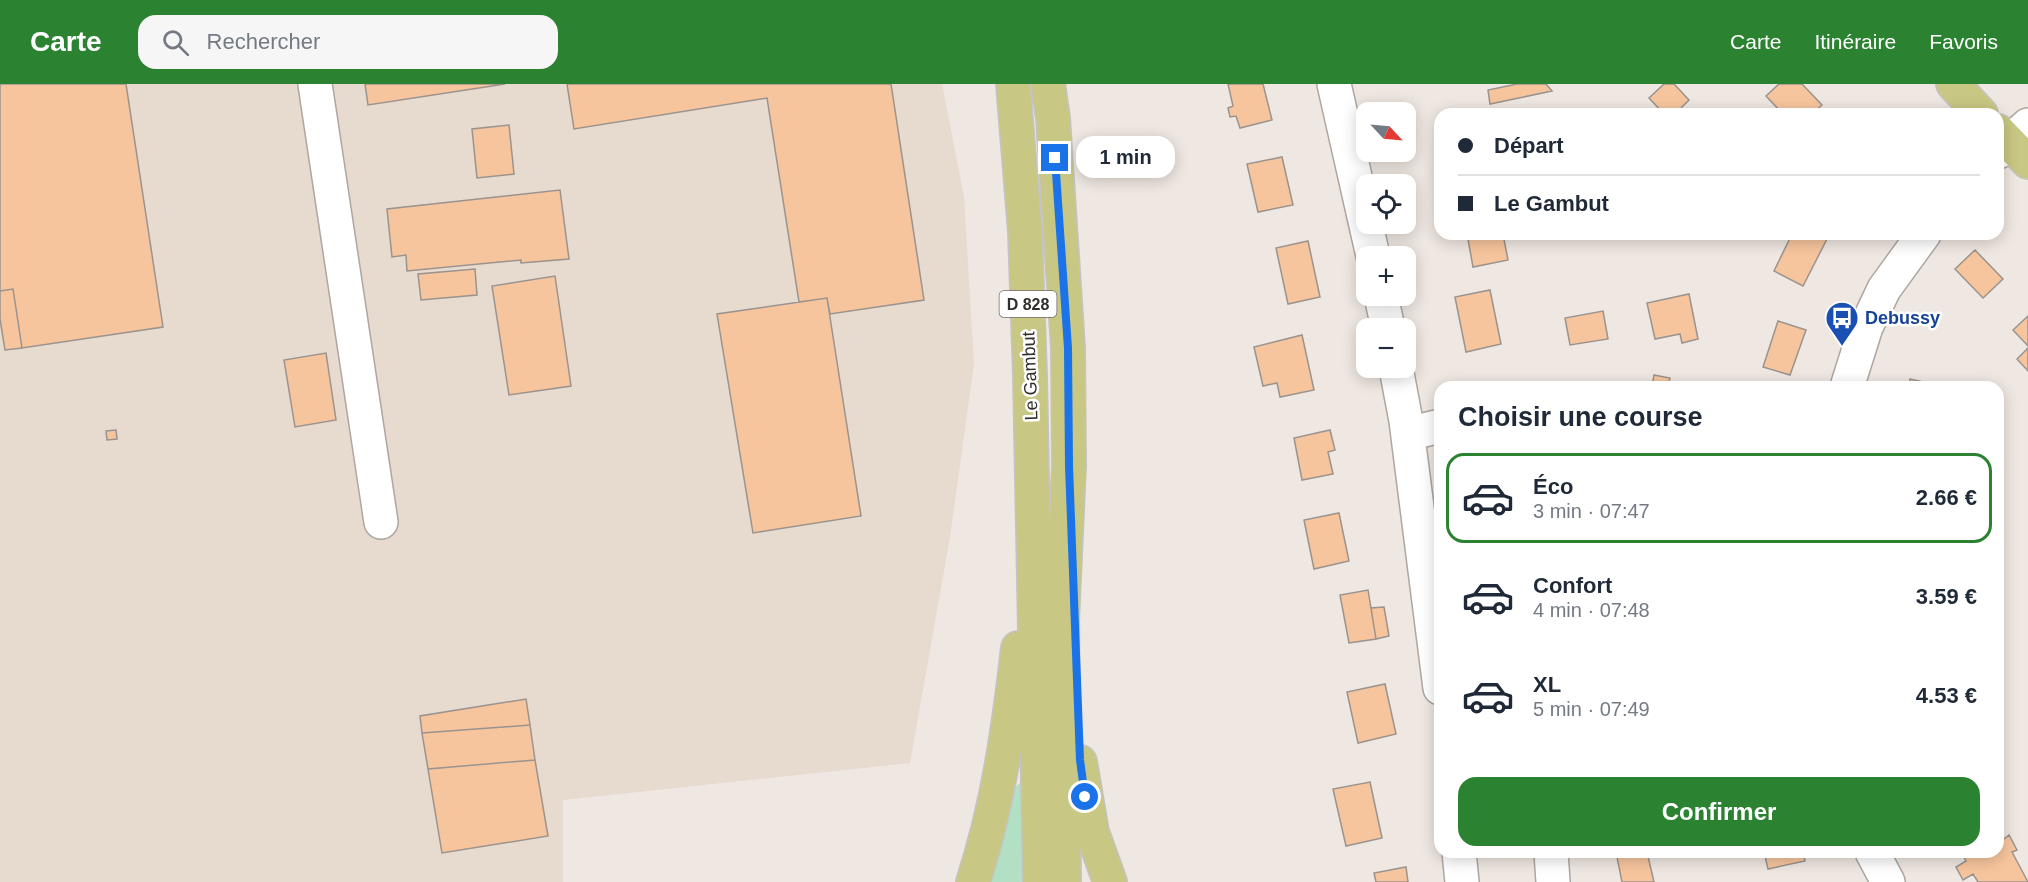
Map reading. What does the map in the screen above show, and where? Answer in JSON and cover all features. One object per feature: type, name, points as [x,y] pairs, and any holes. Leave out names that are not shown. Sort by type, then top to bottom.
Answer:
[{"type":"main road","name":"Le Gambut","points":[[1013,84],[1025,231],[1032,524]]},
{"type":"main road","name":"Le Gambut","points":[[1048,84],[1068,348],[1069,466],[1062,621],[1064,882]]},
{"type":"main road","points":[[1953,84],[1975,108]]},
{"type":"main road","points":[[1069,466],[1080,760],[1092,832],[1110,882]]},
{"type":"main road","name":"D 828","points":[[973,882],[982,854],[1008,735],[1032,524]]},
{"type":"main road","name":"D 828","points":[[1032,524],[1040,882]]},
{"type":"street","points":[[315,84],[381,522]]},
{"type":"street","points":[[1334,84],[1371,246]]},
{"type":"street","points":[[1849,381],[1866,327],[1884,289],[1920,240]]},
{"type":"street","points":[[1398,378],[1408,434],[1434,640]]},
{"type":"street","points":[[1408,434],[1434,428]]},
{"type":"street","points":[[1459,858],[1462,882]]},
{"type":"street","points":[[1551,858],[1553,882]]},
{"type":"street","points":[[1875,858],[1888,882]]},
{"type":"shaded area","points":[[0,84],[942,84],[964,197],[974,364],[950,537],[910,763],[563,800],[563,882],[0,882]]},
{"type":"green space","points":[[1024,780],[1030,882],[989,882],[1015,787]]},
{"type":"building","points":[[0,84],[126,84],[163,327],[22,348],[13,289],[0,291]]},
{"type":"building","points":[[365,84],[505,84],[368,105]]},
{"type":"building","points":[[567,84],[891,84],[924,300],[830,314],[827,298],[799,302],[767,98],[574,129]]},
{"type":"building","points":[[1228,84],[1263,84],[1272,120],[1240,128],[1236,116],[1230,117],[1228,108],[1233,106]]},
{"type":"building","points":[[1517,84],[1546,84],[1552,91],[1490,104],[1488,90]]},
{"type":"building","points":[[1664,84],[1674,84],[1689,100],[1681,108],[1658,108],[1649,98]]},
{"type":"building","points":[[1779,84],[1802,84],[1822,105],[1819,108],[1777,108],[1766,96]]},
{"type":"building","points":[[509,125],[514,174],[477,178],[472,129]]},
{"type":"building","points":[[1282,157],[1293,205],[1258,212],[1247,164]]},
{"type":"building","points":[[560,190],[569,259],[521,263],[521,260],[407,271],[406,255],[392,257],[387,209]]},
{"type":"building","points":[[1468,240],[1504,240],[1508,260],[1473,267]]},
{"type":"building","points":[[1789,240],[1826,240],[1803,286],[1774,271]]},
{"type":"building","points":[[1308,241],[1320,297],[1288,304],[1276,248]]},
{"type":"building","points":[[1975,250],[2003,279],[1983,298],[1955,269]]},
{"type":"building","points":[[475,269],[477,295],[421,300],[418,274]]},
{"type":"building","points":[[555,276],[571,386],[509,395],[492,286]]},
{"type":"building","points":[[13,289],[22,348],[5,350],[0,319],[0,291]]},
{"type":"building","points":[[1490,290],[1501,344],[1466,352],[1455,297]]},
{"type":"building","points":[[1689,294],[1698,339],[1682,343],[1680,334],[1655,339],[1647,303]]},
{"type":"building","points":[[827,298],[861,516],[753,533],[717,314]]},
{"type":"building","points":[[1603,311],[1608,339],[1570,345],[1565,318]]},
{"type":"building","points":[[2028,316],[2028,346],[2013,330]]},
{"type":"building","points":[[1778,321],[1806,330],[1790,375],[1763,367]]},
{"type":"building","points":[[1302,335],[1314,390],[1280,397],[1277,383],[1263,386],[1254,347]]},
{"type":"building","points":[[2028,348],[2028,371],[2017,359]]},
{"type":"building","points":[[326,353],[336,420],[295,427],[284,360]]},
{"type":"building","points":[[1654,375],[1670,378],[1669,381],[1653,381]]},
{"type":"building","points":[[116,430],[117,439],[107,440],[106,431]]},
{"type":"building","points":[[1330,430],[1335,450],[1328,452],[1333,474],[1302,480],[1294,438]]},
{"type":"building","points":[[1339,513],[1349,561],[1314,569],[1304,520]]},
{"type":"building","points":[[1368,590],[1376,639],[1349,643],[1340,595]]},
{"type":"building","points":[[1384,607],[1389,636],[1376,639],[1371,608]]},
{"type":"building","points":[[1385,684],[1396,734],[1358,743],[1347,692]]},
{"type":"building","points":[[526,699],[530,725],[422,733],[420,716]]},
{"type":"building","points":[[530,725],[535,760],[428,769],[422,733]]},
{"type":"building","points":[[535,760],[548,836],[442,853],[428,769]]},
{"type":"building","points":[[1370,782],[1382,838],[1346,846],[1333,789]]},
{"type":"building","points":[[2009,835],[2017,850],[2012,852],[2028,882],[1978,882],[1973,874],[1963,880],[1956,867],[1966,861],[1964,858],[2004,858],[2004,839]]},
{"type":"building","points":[[1617,858],[1648,858],[1654,882],[1622,882]]},
{"type":"building","points":[[1765,858],[1804,858],[1805,861],[1768,869]]},
{"type":"building","points":[[1406,867],[1408,882],[1376,882],[1374,873]]},
{"type":"place","name":"Debussy","points":[[1842,347]]},
{"type":"route","points":[[1055,158],[1068,348],[1069,466],[1080,760],[1085,797]]}]
